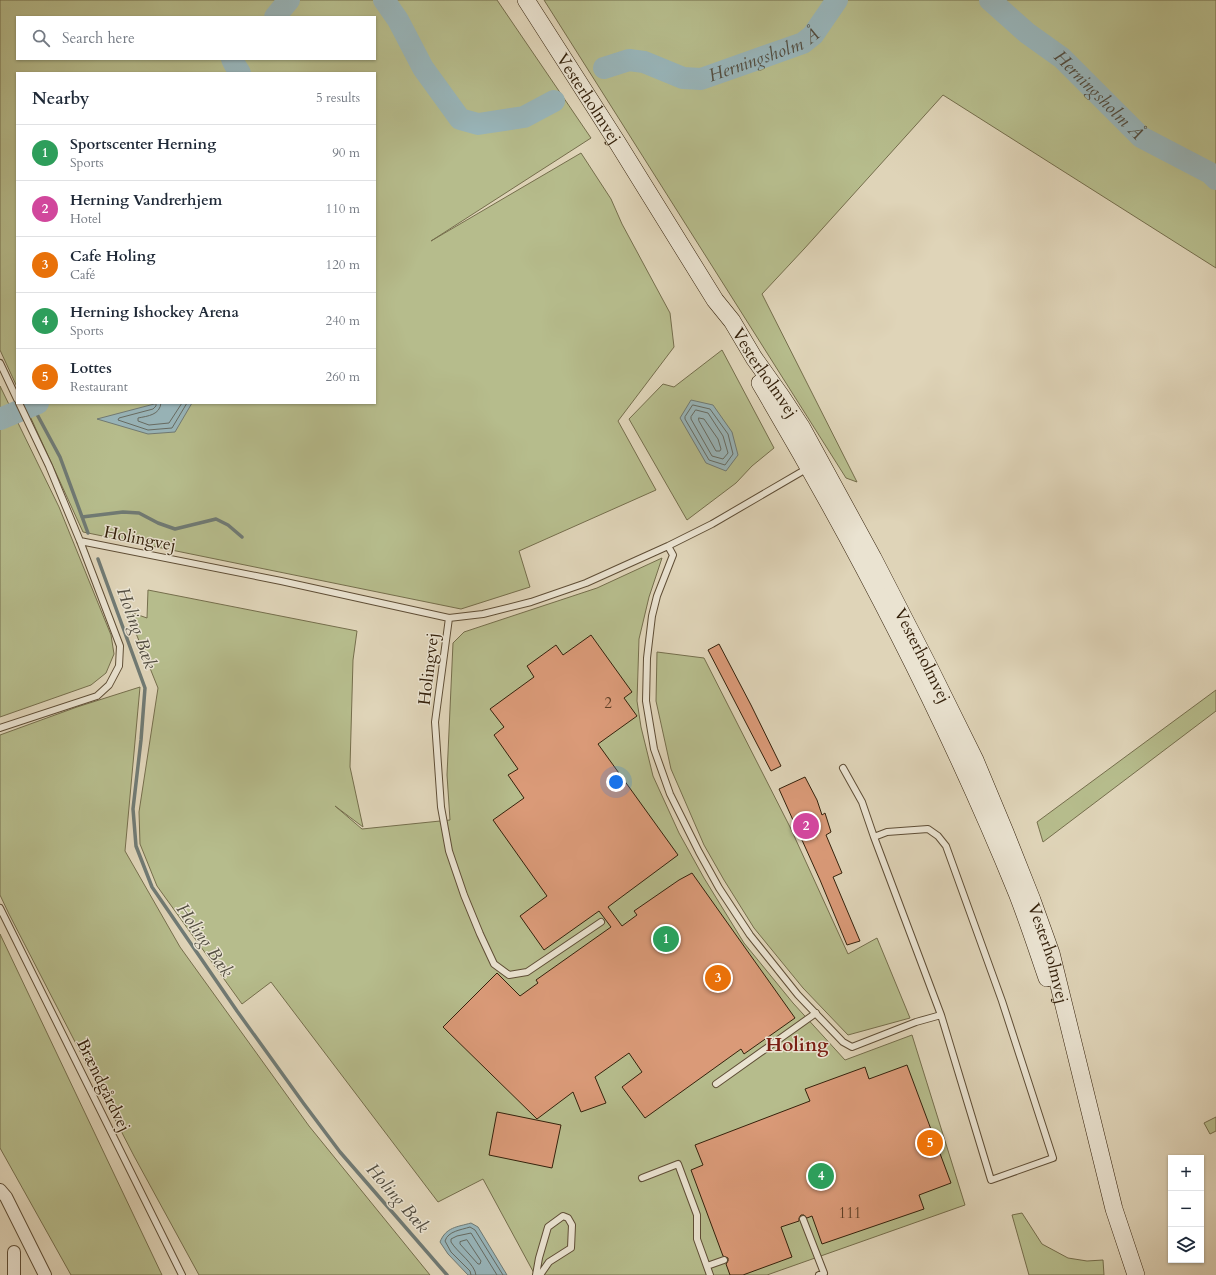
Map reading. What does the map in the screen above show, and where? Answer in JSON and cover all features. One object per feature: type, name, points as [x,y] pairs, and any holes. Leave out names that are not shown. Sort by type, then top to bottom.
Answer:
[{"type":"street","name":"Vesterholmvej","points":[[526,0],[617,142],[715,300],[732,321],[754,358],[802,428],[815,464],[873,558],[975,760],[1006,832],[1037,913],[1050,953],[1114,1209],[1136,1275]]},
{"type":"street","points":[[0,1190],[6,1197],[45,1275]]},
{"type":"street","name":"Vesterholmvej","points":[[1114,1209],[1124,1275]]},
{"type":"street","points":[[14,1252],[14,1275]]},
{"type":"lane","points":[[0,363],[16,398]]},
{"type":"lane","points":[[0,728],[97,696],[110,685],[119,666],[120,646],[80,541],[49,466],[19,404]]},
{"type":"lane","points":[[449,618],[483,614],[531,602],[586,583],[668,546],[740,508],[815,464]]},
{"type":"lane","name":"Holingvej","points":[[80,541],[281,581],[449,618],[435,722],[441,807],[449,851],[464,895],[494,964],[509,975],[527,972],[601,922]]},
{"type":"lane","points":[[668,546],[672,555],[657,596],[652,616],[647,658],[646,701],[654,748],[670,794],[719,888],[750,935],[798,995],[843,1042],[852,1047],[941,1014]]},
{"type":"lane","points":[[843,768],[862,802],[874,837],[941,1014],[991,1180],[1053,1158],[1002,1001],[946,846],[938,836],[928,829],[887,832],[874,837]]},
{"type":"lane","name":"Brændgårdvej","points":[[0,908],[182,1275]]},
{"type":"lane","points":[[716,1084],[816,1013]]},
{"type":"lane","points":[[642,1178],[678,1164],[697,1215],[697,1239],[710,1275]]},
{"type":"lane","points":[[536,1275],[539,1258],[548,1227],[563,1216],[568,1218],[572,1225],[571,1248],[549,1262],[540,1275]]},
{"type":"lane","points":[[803,1219],[824,1273],[819,1275]]},
{"type":"lane","points":[[707,1266],[724,1260]]},
{"type":"green space","points":[[0,0],[497,0],[591,138],[431,241],[581,153],[611,199],[622,224],[670,313],[674,347],[618,421],[656,490],[519,551],[530,587],[461,609],[83,532],[24,404],[376,404],[376,72],[16,72],[16,385],[0,350]]},
{"type":"green space","points":[[544,0],[1216,0],[1216,268],[943,95],[762,294],[857,482],[846,478]]},
{"type":"green space","points":[[722,350],[774,448],[752,466],[736,483],[687,520],[629,419],[663,384],[674,387]]},
{"type":"green space","points":[[0,386],[59,507],[111,635],[114,654],[106,673],[91,685],[0,717]]},
{"type":"green space","points":[[662,558],[649,597],[639,639],[637,701],[641,727],[653,776],[679,833],[704,878],[744,943],[793,1003],[845,1060],[912,1035],[965,1205],[767,1275],[535,1275],[483,1179],[438,1202],[271,982],[242,1004],[157,886],[140,844],[139,812],[158,688],[127,611],[147,618],[148,590],[357,631],[353,660],[350,767],[363,827],[335,806],[362,829],[450,820],[447,775],[453,643],[464,632],[597,588]]},
{"type":"green space","points":[[657,652],[704,658],[790,827],[848,954],[877,938],[910,1018],[848,1035],[803,988],[754,928],[704,845],[671,769],[656,701]]},
{"type":"green space","points":[[140,687],[125,851],[180,947],[309,1126],[430,1275],[199,1275],[134,1156],[9,914],[0,895],[0,735],[77,707]]},
{"type":"green space","points":[[1216,690],[1216,711],[1043,842],[1037,822]]},
{"type":"green space","points":[[0,934],[162,1275],[71,1275],[0,1148]]},
{"type":"green space","points":[[1216,1117],[1216,1131],[1210,1134],[1204,1123]]},
{"type":"green space","points":[[1022,1213],[1042,1244],[1068,1258],[1087,1261],[1103,1260],[1104,1275],[1029,1275],[1012,1215]]},
{"type":"water","points":[[691,400],[713,405],[732,432],[738,455],[726,471],[706,463],[680,418]]},
{"type":"water","points":[[154,404],[191,404],[175,432],[148,434],[97,419]]},
{"type":"water","points":[[471,1223],[478,1227],[507,1275],[468,1275],[448,1254],[440,1242],[442,1237],[452,1228]]},
{"type":"building","points":[[591,635],[632,692],[624,698],[637,716],[598,744],[678,855],[608,907],[622,926],[637,915],[634,911],[679,880],[692,873],[795,1018],[744,1054],[741,1049],[645,1118],[622,1087],[642,1072],[629,1053],[595,1077],[606,1103],[581,1112],[573,1092],[537,1119],[443,1027],[497,973],[520,996],[538,983],[536,980],[611,927],[599,911],[544,950],[520,916],[547,896],[493,820],[524,798],[508,775],[518,769],[494,735],[504,727],[490,709],[534,677],[527,666],[556,645],[563,655]]},
{"type":"building","points":[[719,644],[781,766],[771,771],[708,650]]},
{"type":"building","points":[[805,777],[817,800],[822,815],[825,813],[831,832],[826,835],[842,873],[833,877],[860,941],[847,945],[820,880],[779,789]]},
{"type":"building","points":[[907,1065],[951,1183],[919,1195],[924,1209],[822,1244],[812,1216],[807,1218],[804,1215],[801,1215],[799,1221],[781,1227],[792,1257],[743,1275],[730,1275],[726,1264],[728,1258],[723,1256],[691,1170],[703,1165],[695,1145],[810,1101],[805,1089],[865,1067],[869,1079]]},
{"type":"building","points":[[497,1112],[561,1125],[552,1168],[489,1155]]},
{"type":"waterway","name":"Herningsholm Å","points":[[276,16],[289,0]]},
{"type":"waterway","name":"Herningsholm Å","points":[[384,0],[398,20],[423,68],[460,119],[478,124],[524,117],[554,101]]},
{"type":"waterway","name":"Herningsholm Å","points":[[604,68],[629,60],[644,62],[683,78],[701,79],[803,43],[813,35],[837,0]]},
{"type":"waterway","name":"Herningsholm Å","points":[[990,0],[1027,33],[1062,58],[1141,137],[1210,173],[1216,179]]},
{"type":"waterway","name":"Herningsholm Å","points":[[232,60],[239,72]]},
{"type":"waterway","name":"Herningsholm Å","points":[[0,419],[36,404]]},
{"type":"waterway","name":"Holing Bæk","points":[[32,405],[60,457],[88,533]]},
{"type":"waterway","points":[[82,517],[123,512],[139,513],[158,523],[175,529],[216,519],[228,525],[242,537]]},
{"type":"waterway","name":"Holing Bæk","points":[[98,559],[145,688],[133,809],[136,846],[152,887],[237,1011],[340,1152],[447,1275]]},
{"type":"place","name":"Herning Vandrerhjem","points":[[806,826]]},
{"type":"place","name":"Sportscenter Herning","points":[[666,939]]},
{"type":"place","name":"Cafe Holing","points":[[718,978]]},
{"type":"place","name":"Lottes","points":[[930,1143]]},
{"type":"place","name":"Herning Ishockey Arena","points":[[821,1176]]},
{"type":"district","name":"Holing","points":[[797,1044]]}]
